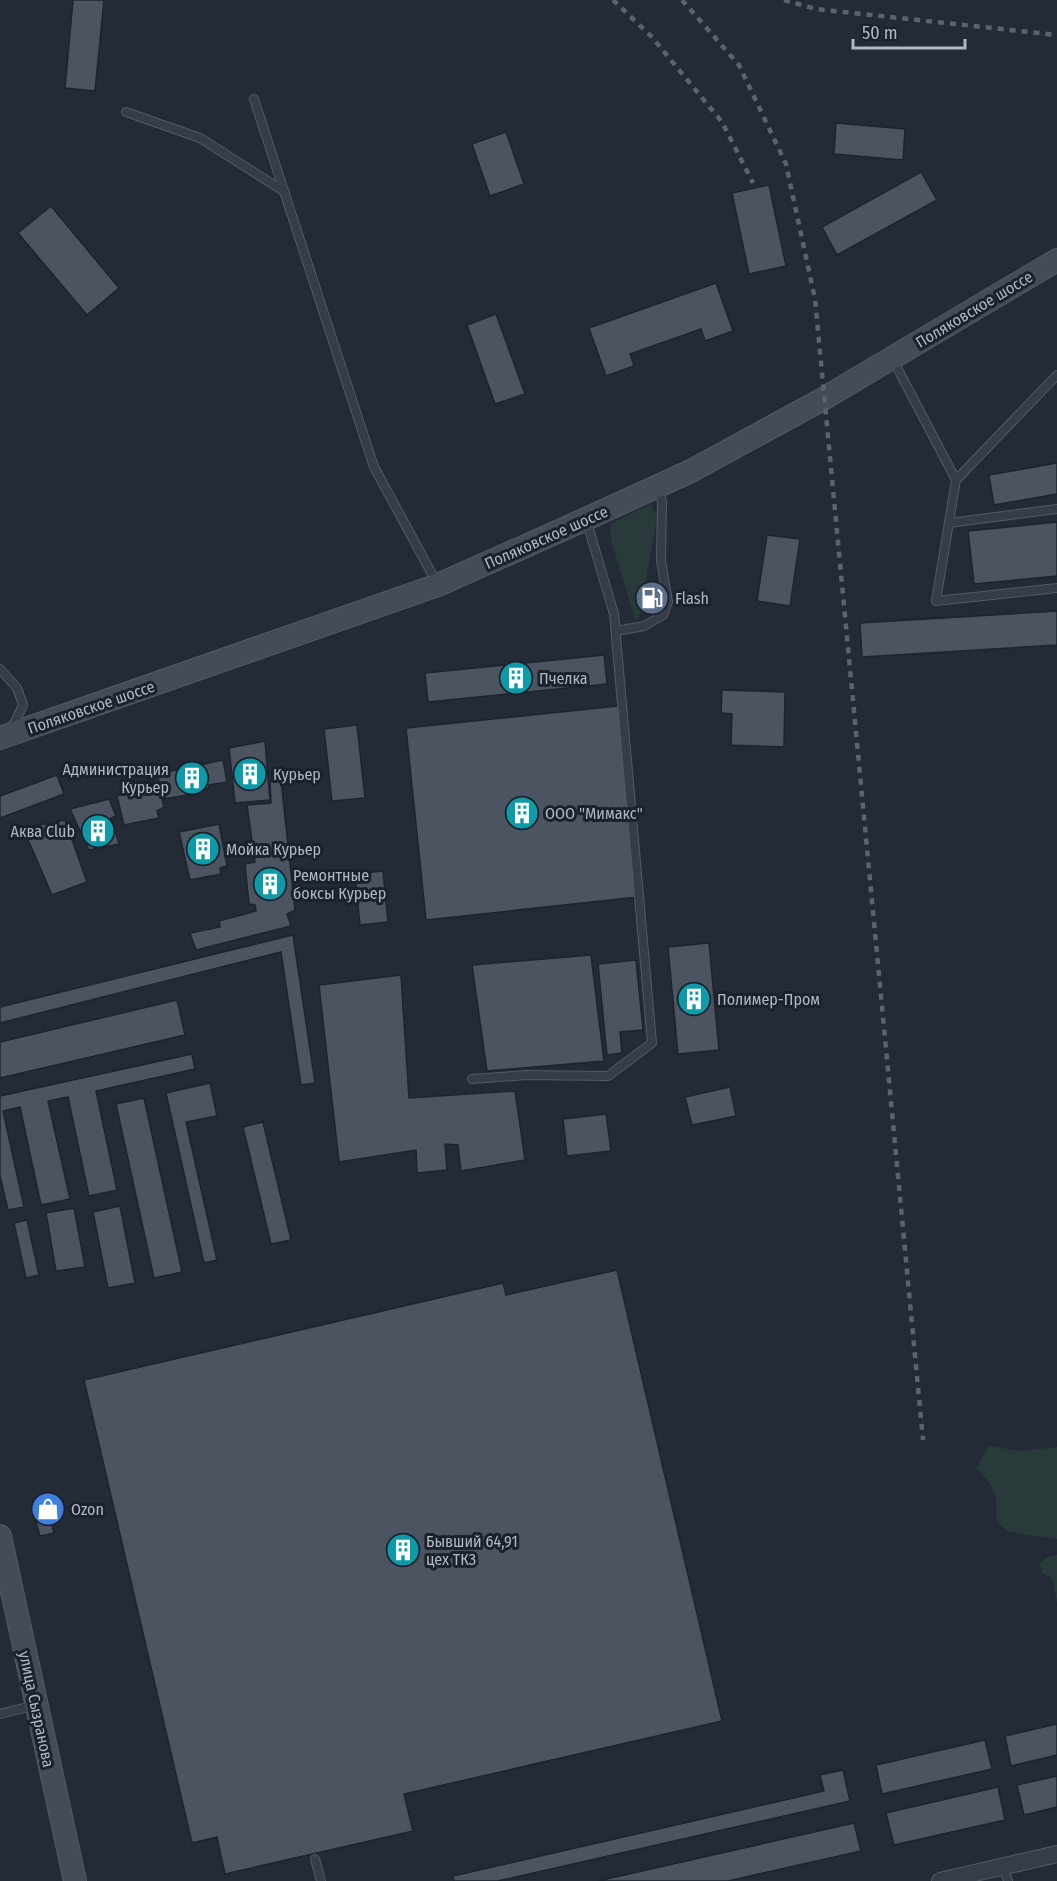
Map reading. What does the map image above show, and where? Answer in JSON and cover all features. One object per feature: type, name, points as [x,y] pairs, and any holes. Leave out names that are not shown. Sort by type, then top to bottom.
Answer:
[{"type":"street","name":"Поляковское шоссе","points":[[0,738],[438,585],[586,519],[691,471],[823,399],[1057,260]]},
{"type":"street","name":"улица Сызранова","points":[[1,1545],[75,1881]]},
{"type":"street","points":[[940,1881],[1006,1874],[1057,1854]]},
{"type":"lane","points":[[254,99],[374,467],[438,585]]},
{"type":"lane","points":[[126,112],[200,138],[285,193]]},
{"type":"lane","points":[[892,358],[956,480]]},
{"type":"lane","points":[[1057,375],[956,480],[936,601],[1057,588]]},
{"type":"lane","points":[[616,631],[644,626],[663,615],[668,602],[661,561],[662,502],[658,485]]},
{"type":"lane","points":[[949,524],[1057,509]]},
{"type":"lane","points":[[472,1079],[608,1076],[652,1043],[614,614],[586,519]]},
{"type":"lane","points":[[0,669],[17,688],[23,705],[15,722],[0,738]]},
{"type":"lane","points":[[0,1714],[36,1705]]},
{"type":"lane","points":[[315,1859],[321,1881]]},
{"type":"shaded area","points":[[651,504],[657,517],[639,619],[635,619],[611,540],[610,524]]},
{"type":"shaded area","points":[[989,1446],[1022,1451],[1057,1447],[1057,1539],[1008,1532],[996,1521],[996,1497],[991,1486],[976,1468]]},
{"type":"shaded area","points":[[1057,1555],[1057,1603],[1052,1578],[1042,1573],[1039,1564],[1047,1557]]},
{"type":"building","points":[[73,0],[104,0],[95,91],[65,88]]},
{"type":"building","points":[[836,123],[905,129],[903,160],[834,154]]},
{"type":"building","points":[[506,132],[524,184],[490,196],[472,144]]},
{"type":"building","points":[[921,172],[937,200],[837,255],[822,227]]},
{"type":"building","points":[[769,185],[786,266],[749,274],[732,193]]},
{"type":"building","points":[[51,206],[119,288],[87,315],[18,233]]},
{"type":"building","points":[[716,283],[733,331],[705,341],[701,329],[630,354],[634,366],[606,376],[589,328]]},
{"type":"building","points":[[496,314],[525,394],[495,404],[467,325]]},
{"type":"building","points":[[1057,463],[1057,494],[994,505],[989,475]]},
{"type":"building","points":[[1057,522],[1057,576],[974,584],[968,531]]},
{"type":"building","points":[[767,535],[800,539],[790,606],[757,601]]},
{"type":"building","name":"Flash","points":[[646,586],[663,589],[659,610],[642,607]]},
{"type":"building","points":[[1057,611],[1057,645],[862,657],[860,623]]},
{"type":"building","name":"Пчелка","points":[[604,655],[607,684],[428,702],[425,673]]},
{"type":"building","points":[[722,690],[785,692],[784,747],[731,745],[732,714],[721,713]]},
{"type":"building","name":"ООО \"Мимакс\"","points":[[618,706],[638,897],[426,920],[406,728]]},
{"type":"building","points":[[357,725],[365,798],[332,801],[324,729]]},
{"type":"building","name":"Курьер","points":[[265,741],[270,800],[235,803],[229,748]]},
{"type":"building","name":"Администрация Курьер","points":[[223,760],[227,782],[209,785],[209,788],[200,790],[199,793],[164,799],[157,774]]},
{"type":"building","points":[[57,775],[64,794],[0,818],[0,796]]},
{"type":"building","name":"Ремонтные боксы Курьер","points":[[281,780],[295,910],[287,914],[291,926],[196,950],[190,933],[220,927],[219,921],[256,911],[255,905],[249,904],[245,864],[255,862],[247,805],[271,803],[270,782]]},
{"type":"building","points":[[158,782],[164,807],[157,811],[159,818],[124,825],[117,796]]},
{"type":"building","name":"Аква Club","points":[[109,799],[116,816],[111,818],[119,844],[89,850],[70,809]]},
{"type":"building","points":[[65,820],[87,882],[52,895],[23,828]]},
{"type":"building","name":"Мойка Курьер","points":[[219,824],[227,866],[220,868],[221,874],[190,880],[179,832]]},
{"type":"building","points":[[383,871],[388,922],[360,925],[355,874]]},
{"type":"building","points":[[293,935],[315,1083],[301,1085],[281,952],[0,1023],[0,1007]]},
{"type":"building","name":"Полимер-Пром","points":[[709,943],[719,1050],[678,1054],[668,947]]},
{"type":"building","points":[[591,955],[604,1061],[487,1071],[472,965]]},
{"type":"building","points":[[636,960],[643,1030],[620,1032],[622,1053],[607,1055],[598,964]]},
{"type":"building","points":[[401,975],[409,1098],[515,1091],[525,1160],[461,1171],[458,1145],[445,1144],[447,1170],[417,1173],[416,1150],[339,1162],[319,985]]},
{"type":"building","points":[[177,1000],[185,1035],[0,1078],[0,1042]]},
{"type":"building","points":[[192,1054],[195,1069],[96,1091],[117,1190],[89,1196],[68,1097],[48,1101],[70,1199],[41,1205],[20,1107],[3,1111],[24,1207],[8,1210],[0,1176],[0,1096]]},
{"type":"building","points":[[210,1083],[217,1116],[186,1122],[217,1260],[204,1263],[166,1093]]},
{"type":"building","points":[[730,1087],[736,1116],[692,1125],[685,1097]]},
{"type":"building","points":[[144,1098],[182,1272],[154,1278],[116,1104]]},
{"type":"building","points":[[606,1114],[611,1151],[567,1156],[563,1119]]},
{"type":"building","points":[[263,1122],[291,1240],[271,1244],[243,1127]]},
{"type":"building","points":[[120,1206],[135,1283],[108,1288],[93,1212]]},
{"type":"building","points":[[74,1208],[85,1267],[56,1271],[46,1213]]},
{"type":"building","points":[[27,1220],[39,1275],[26,1278],[14,1223]]},
{"type":"building","name":"Бывший 64,91 цех ТКЗ","points":[[617,1270],[722,1721],[404,1794],[413,1831],[225,1874],[217,1837],[192,1843],[84,1380],[503,1283],[506,1295]]},
{"type":"building","points":[[45,1498],[54,1533],[40,1536],[30,1502]]},
{"type":"building","points":[[1057,1724],[1057,1755],[1011,1766],[1005,1736]]},
{"type":"building","points":[[985,1740],[992,1769],[882,1794],[876,1765]]},
{"type":"building","points":[[843,1770],[850,1801],[498,1881],[454,1881],[453,1876],[824,1791],[820,1775]]},
{"type":"building","points":[[1057,1776],[1057,1807],[1024,1815],[1017,1785]]},
{"type":"building","points":[[998,1787],[1005,1820],[894,1845],[886,1813]]},
{"type":"building","points":[[854,1823],[861,1851],[728,1881],[598,1881]]},
{"type":"railway","points":[[613,0],[651,36],[722,122],[753,183]]},
{"type":"railway","points":[[682,0],[739,65],[786,164],[815,299],[923,1440]]},
{"type":"railway","points":[[784,0],[816,9],[1057,35]]},
{"type":"place","name":"Flash","points":[[652,598]]},
{"type":"place","name":"Пчелка","points":[[516,678]]},
{"type":"place","name":"Курьер","points":[[250,774]]},
{"type":"place","name":"Администрация Курьер","points":[[192,778]]},
{"type":"place","name":"ООО \"Мимакс\"","points":[[522,813]]},
{"type":"place","name":"Аква Club","points":[[98,831]]},
{"type":"place","name":"Мойка Курьер","points":[[203,849]]},
{"type":"place","name":"Ремонтные боксы Курьер","points":[[270,884]]},
{"type":"place","name":"Полимер-Пром","points":[[694,999]]},
{"type":"place","name":"Ozon","points":[[48,1509]]},
{"type":"place","name":"Бывший 64,91 цех ТКЗ","points":[[403,1550]]}]
